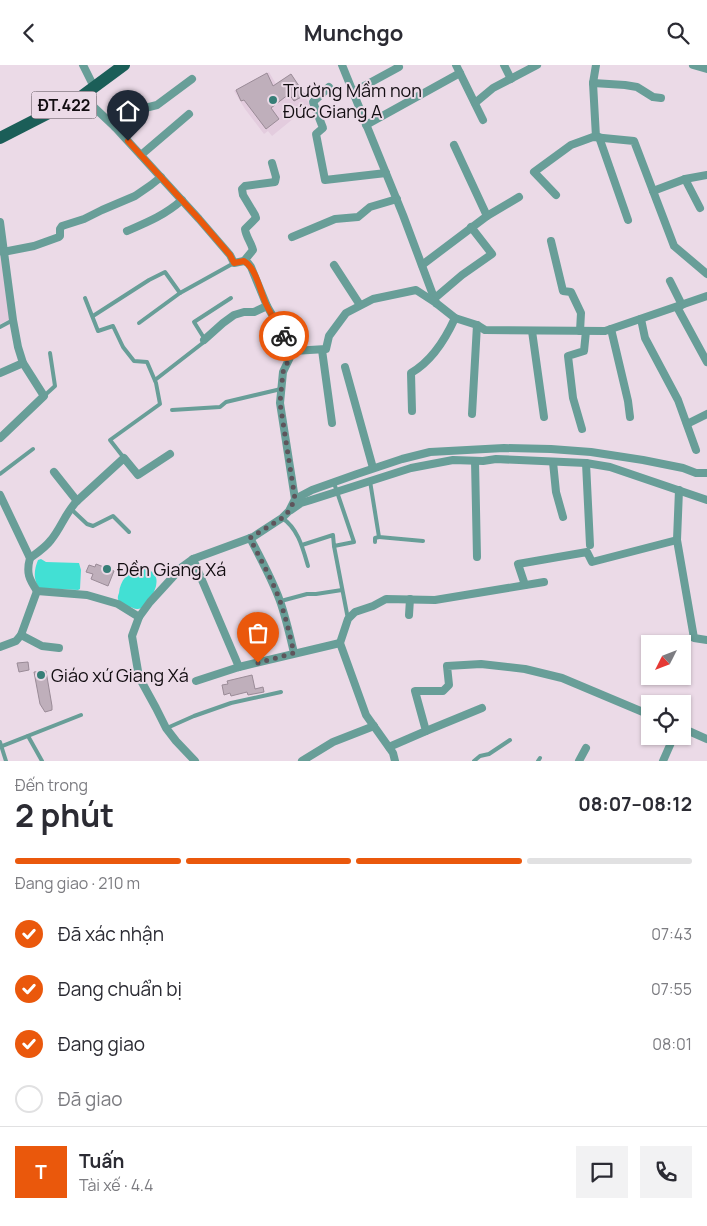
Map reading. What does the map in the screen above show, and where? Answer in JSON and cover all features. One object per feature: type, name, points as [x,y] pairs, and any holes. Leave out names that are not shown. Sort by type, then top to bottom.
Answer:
[{"type":"main road","name":"ĐT.422","points":[[0,138],[82,96],[124,65]]},
{"type":"street","points":[[83,65],[94,87]]},
{"type":"street","points":[[342,65],[436,300]]},
{"type":"street","points":[[352,92],[399,67],[398,65]]},
{"type":"street","points":[[456,65],[483,120]]},
{"type":"street","points":[[504,65],[511,79]]},
{"type":"street","points":[[475,103],[493,88],[537,65]]},
{"type":"street","points":[[596,65],[594,83],[598,137],[628,220]]},
{"type":"street","points":[[693,65],[707,69]]},
{"type":"street","points":[[366,125],[460,73]]},
{"type":"street","points":[[115,127],[133,111],[156,105],[192,79]]},
{"type":"street","points":[[594,83],[637,87],[652,97],[661,98]]},
{"type":"street","points":[[329,87],[313,101],[323,128],[316,134],[325,180],[386,173]]},
{"type":"street","points":[[82,96],[115,127],[182,199],[230,255],[234,263],[244,261],[253,250],[245,229],[256,218],[242,195],[242,189],[246,186],[275,182],[276,177],[272,163]]},
{"type":"street","points":[[141,155],[189,114]]},
{"type":"street","points":[[556,195],[534,172],[572,145],[593,137],[634,141],[674,246],[706,271]]},
{"type":"street","points":[[454,145],[487,216]]},
{"type":"street","points":[[653,191],[685,179],[707,175]]},
{"type":"street","points":[[3,252],[34,246],[59,237],[62,226],[84,219],[135,196],[160,177]]},
{"type":"street","points":[[685,179],[700,208]]},
{"type":"street","points":[[422,265],[471,227],[519,197]]},
{"type":"street","points":[[128,231],[166,213],[182,199]]},
{"type":"street","points":[[292,237],[335,219],[358,217],[370,207],[397,199]]},
{"type":"street","points":[[0,222],[18,347],[23,363],[44,396],[0,438]]},
{"type":"street","points":[[436,300],[462,275],[492,253],[471,227]]},
{"type":"street","points":[[551,241],[563,291],[571,292],[581,313],[584,351],[568,356],[573,398],[582,429]]},
{"type":"street","points":[[244,261],[251,267],[267,306],[293,351]]},
{"type":"street","points":[[334,265],[360,305]]},
{"type":"street","points":[[670,281],[679,306],[707,362]]},
{"type":"street","points":[[293,351],[326,349],[329,337],[346,313],[373,299],[416,290],[436,300],[455,317],[485,330],[532,331],[604,331],[707,296]]},
{"type":"street","points":[[204,339],[234,315],[254,312],[267,306]]},
{"type":"street","points":[[412,411],[411,373],[421,367],[432,356],[448,334],[455,317]]},
{"type":"street","points":[[641,319],[645,338],[678,400],[696,450]]},
{"type":"street","points":[[472,414],[477,325]]},
{"type":"street","points":[[611,329],[630,417]]},
{"type":"street","points":[[532,331],[544,417]]},
{"type":"street","points":[[322,349],[332,423]]},
{"type":"street","points":[[289,511],[295,499],[280,403],[283,372],[293,351]]},
{"type":"street","points":[[0,373],[23,363]]},
{"type":"street","points":[[346,367],[373,468]]},
{"type":"street","points":[[687,424],[707,414]]},
{"type":"street","points":[[295,499],[373,468],[430,452],[504,448],[591,452],[643,460],[683,468],[696,473],[707,473]]},
{"type":"street","points":[[37,591],[30,579],[27,567],[30,559],[51,541],[70,508],[124,459],[138,475],[170,455]]},
{"type":"street","points":[[194,761],[166,728],[139,677],[132,636],[139,617],[182,567],[193,559],[250,538],[282,518],[301,503],[411,468],[453,460],[475,461],[496,459],[586,463],[610,467],[707,500]]},
{"type":"street","points":[[475,461],[477,557]]},
{"type":"street","points":[[553,462],[556,493],[563,517]]},
{"type":"street","points":[[586,463],[590,545]]},
{"type":"street","points":[[54,472],[77,501]]},
{"type":"street","points":[[679,490],[677,540],[694,638],[707,640]]},
{"type":"street","points":[[0,495],[30,559]]},
{"type":"street","points":[[0,516],[8,511]]},
{"type":"street","points":[[250,538],[280,601],[294,653]]},
{"type":"street","points":[[525,585],[518,564],[587,552],[592,562],[677,540]]},
{"type":"street","points":[[193,559],[239,667]]},
{"type":"street","points":[[395,761],[393,753],[366,715],[340,643],[348,619],[355,612],[386,599],[435,600],[544,582]]},
{"type":"street","points":[[37,591],[87,595],[118,605],[139,617]]},
{"type":"street","points":[[0,647],[16,641],[21,635],[37,591]]},
{"type":"street","points":[[409,615],[410,599]]},
{"type":"street","points":[[21,635],[42,645],[59,648]]},
{"type":"street","points":[[196,681],[239,667],[340,643]]},
{"type":"street","points":[[426,731],[415,691],[444,691],[449,685],[448,666],[481,664],[525,669],[562,678],[641,711]]},
{"type":"street","points":[[388,747],[482,707]]},
{"type":"street","points":[[302,761],[333,742],[374,726]]},
{"type":"street","points":[[691,732],[707,739]]},
{"type":"street","points":[[663,761],[670,745]]},
{"type":"street","points":[[579,761],[586,748]]},
{"type":"lane","points":[[139,323],[180,293],[234,263]]},
{"type":"lane","points":[[93,316],[149,280],[165,273],[180,293]]},
{"type":"lane","points":[[86,298],[98,331],[112,326],[123,347],[134,361],[147,363],[155,380],[160,404],[110,440],[124,459]]},
{"type":"lane","points":[[155,380],[204,342],[204,338],[194,322],[231,298]]},
{"type":"lane","points":[[0,327],[13,320]]},
{"type":"lane","points":[[44,396],[55,386],[50,353]]},
{"type":"lane","points":[[172,410],[220,407],[226,402],[281,389]]},
{"type":"lane","points":[[0,474],[33,449]]},
{"type":"lane","points":[[370,481],[379,537]]},
{"type":"lane","points":[[334,483],[354,542],[334,546]]},
{"type":"lane","points":[[70,508],[88,524],[93,525],[113,516],[129,532]]},
{"type":"lane","points":[[282,518],[288,522],[302,545],[308,567]]},
{"type":"lane","points":[[302,545],[333,535],[348,619]]},
{"type":"lane","points":[[375,543],[375,539],[379,537],[423,541]]},
{"type":"lane","points":[[280,601],[307,594],[342,590]]},
{"type":"lane","points":[[166,728],[231,703],[281,692]]},
{"type":"lane","points":[[1,747],[81,715]]},
{"type":"lane","points":[[28,737],[42,761]]},
{"type":"lane","points":[[474,761],[480,756],[489,754],[510,740]]},
{"type":"lane","points":[[0,742],[6,761]]},
{"type":"shaded area","name":"Trường Mầm non Đức Giang A","points":[[269,72],[276,84],[291,74],[310,105],[272,136],[268,131],[264,134],[234,91]]},
{"type":"shaded area","points":[[0,238],[10,319],[0,324]]},
{"type":"shaded area","points":[[41,559],[46,562],[79,563],[81,570],[80,589],[39,588],[35,578],[35,571],[38,560]]},
{"type":"shaded area","points":[[140,568],[153,573],[157,582],[149,601],[140,609],[136,609],[121,603],[118,597],[125,577],[132,571]]},
{"type":"building","name":"Trường Mầm non Đức Giang A","points":[[267,73],[273,86],[291,74],[305,95],[294,101],[289,94],[271,108],[279,119],[266,129],[244,100],[241,101],[236,90]]},
{"type":"building","points":[[96,564],[114,571],[108,586],[91,579],[93,574],[86,572],[89,565],[95,567]]},
{"type":"building","points":[[28,662],[29,670],[19,672],[17,663]]},
{"type":"building","points":[[46,671],[52,710],[45,712],[40,704],[34,672]]},
{"type":"building","points":[[252,675],[255,689],[263,687],[264,692],[248,695],[247,692],[231,696],[230,693],[224,695],[222,685],[228,684],[227,681]]},
{"type":"way so far","points":[[258,663],[294,653],[279,600],[250,538],[282,518],[289,511],[295,499],[280,403],[283,372],[293,351],[284,336]]},
{"type":"place","name":"Trường Mầm non Đức Giang A","points":[[273,100]]},
{"type":"place","name":"Đền Giang Xá","points":[[107,569]]},
{"type":"place","name":"Giáo xứ Giang Xá","points":[[41,675]]},
{"type":"route","points":[[128,141],[199,219],[230,255],[234,263],[244,261],[248,263],[267,306],[284,336]]}]
